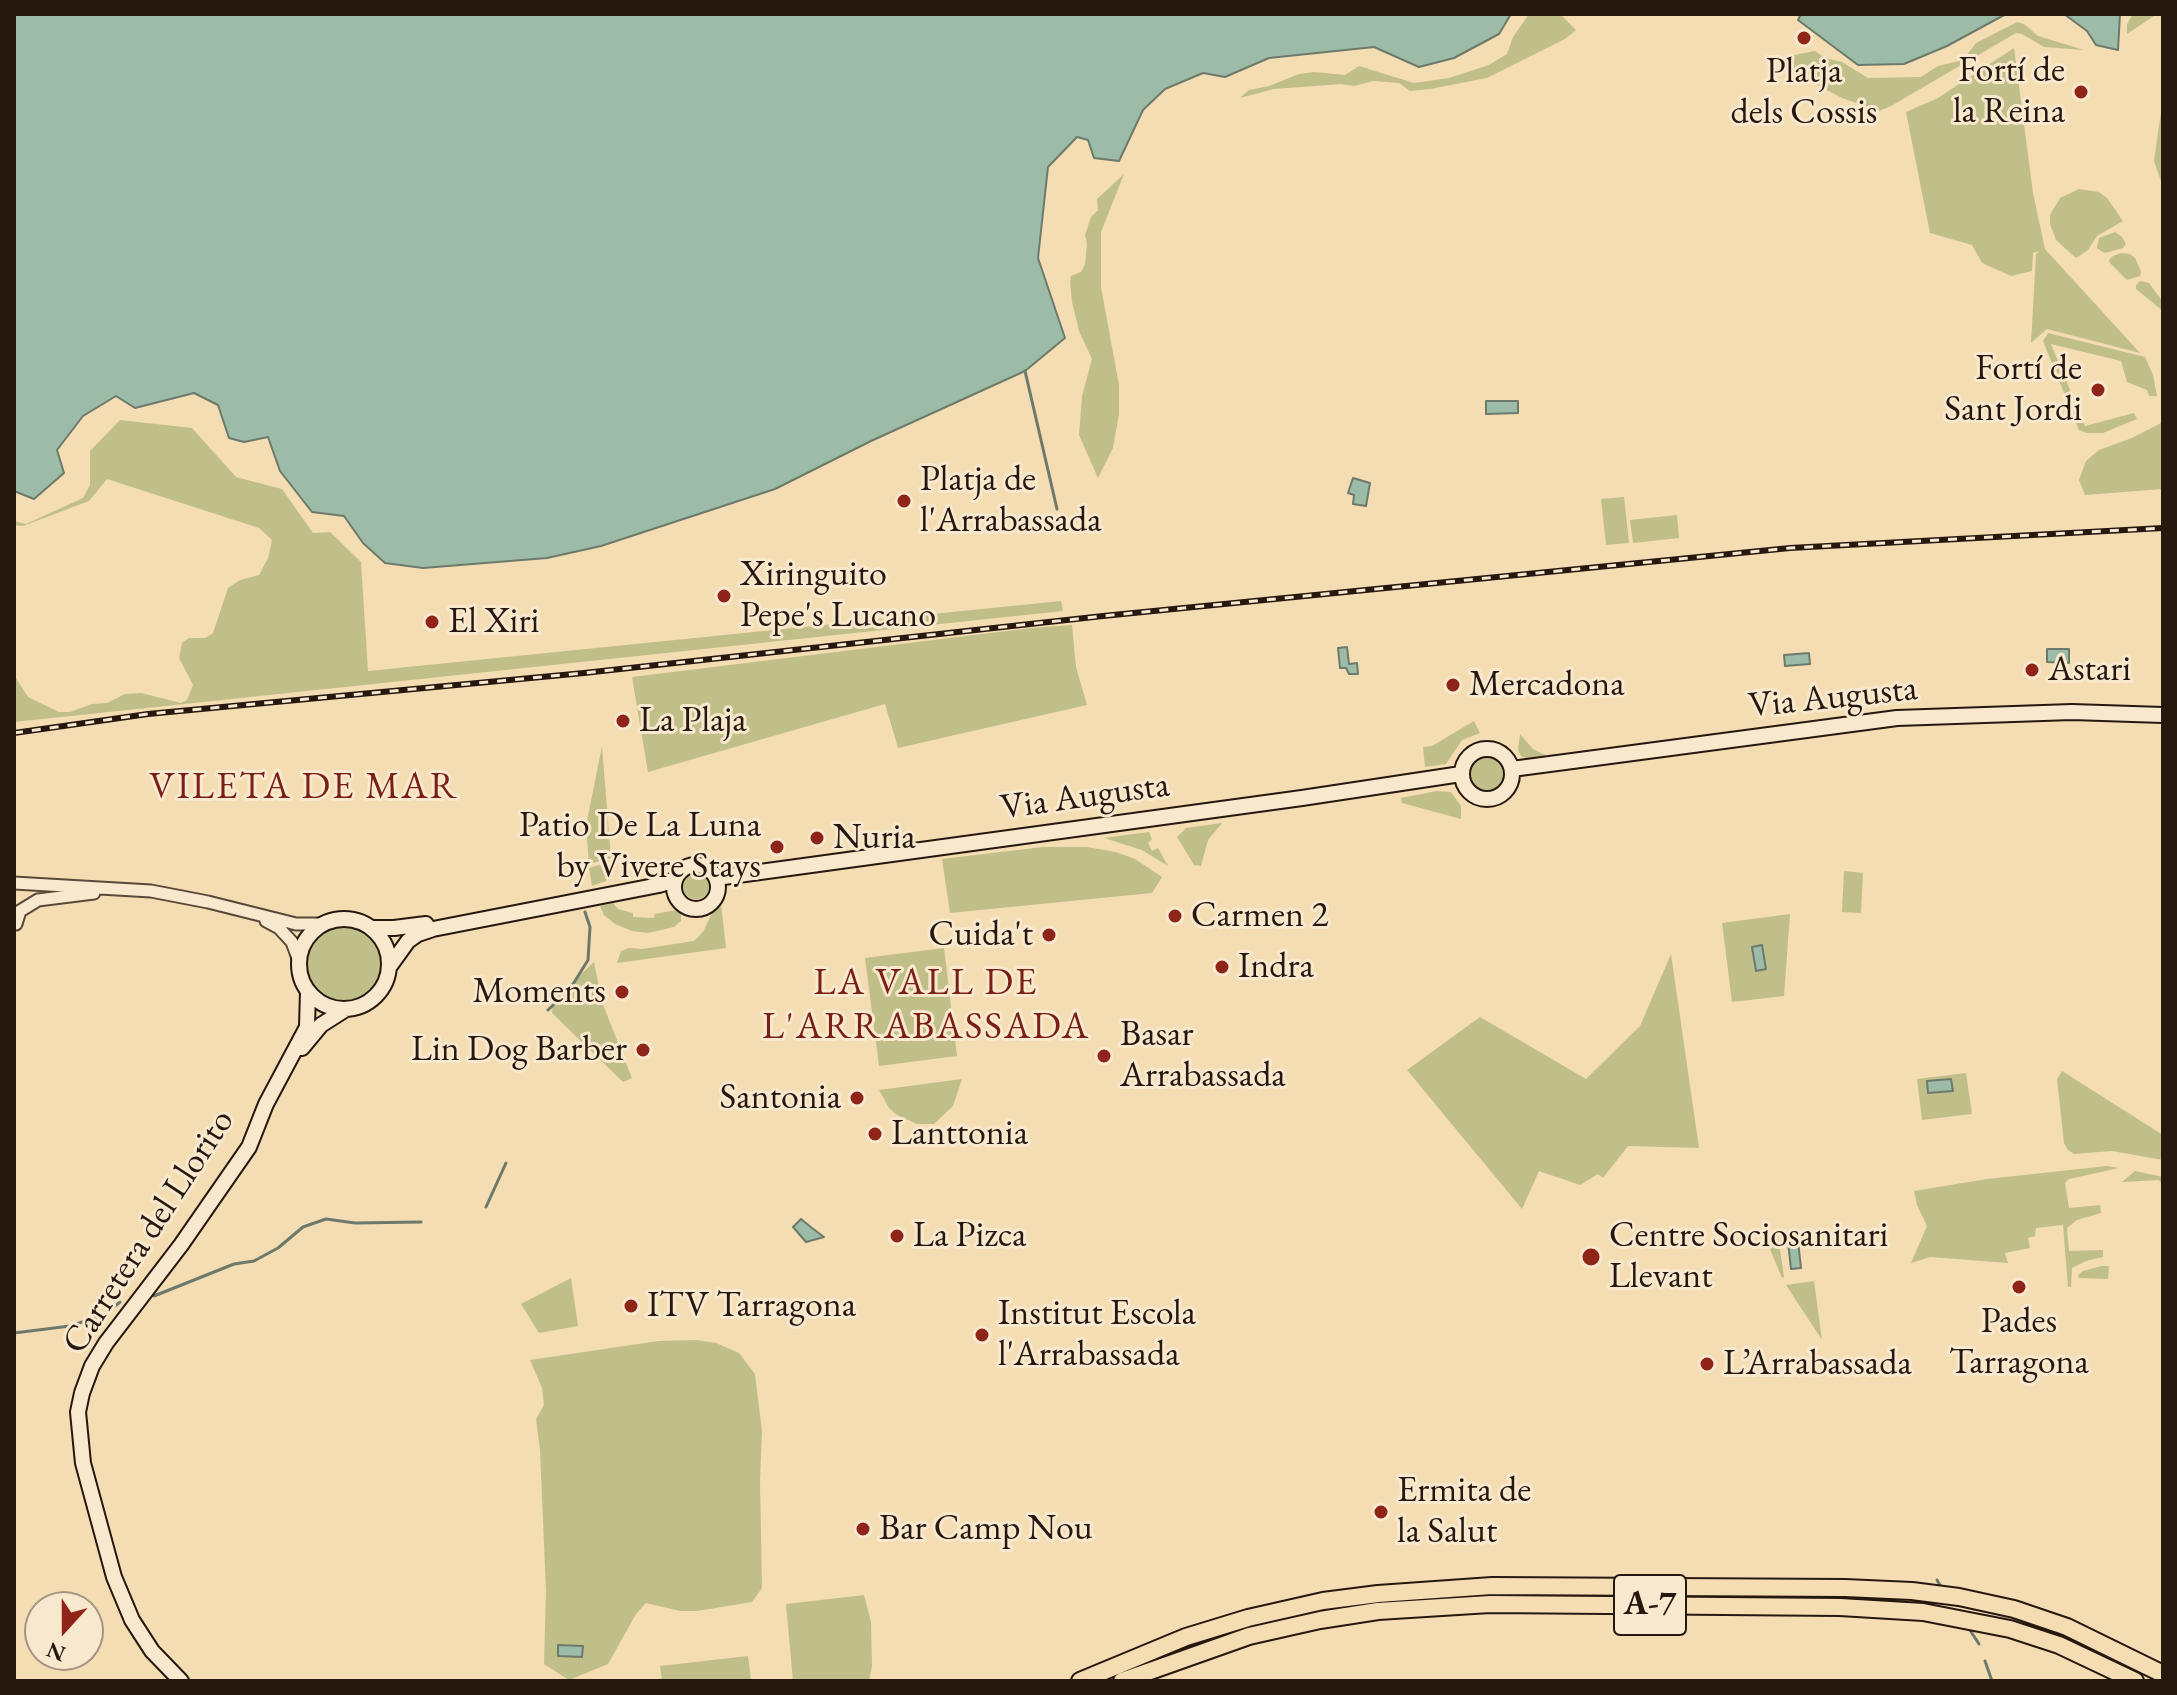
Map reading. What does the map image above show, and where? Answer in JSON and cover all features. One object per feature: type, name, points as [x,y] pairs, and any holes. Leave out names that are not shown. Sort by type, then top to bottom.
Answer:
[{"type":"highway","name":"A-7","points":[[1080,1681],[1186,1637],[1248,1618],[1323,1601],[1492,1586],[1832,1588],[1912,1591],[1959,1597],[2014,1609],[2067,1627],[2163,1674]]},
{"type":"highway","name":"A-7","points":[[1122,1681],[1249,1636],[1320,1620],[1427,1606],[1490,1604],[1818,1607],[1923,1612],[1971,1619],[2059,1645],[2135,1681]]},
{"type":"highway","points":[[1138,1681],[1189,1655]]},
{"type":"main road","name":"Via Augusta","points":[[1512,769],[1897,718],[2072,712],[2163,715]]},
{"type":"main road","points":[[1485,749],[1503,755],[1512,769],[1508,788],[1497,798],[1488,800],[1470,794],[1463,785],[1461,774],[1466,759],[1485,749]]},
{"type":"main road","name":"Via Augusta","points":[[716,878],[1461,774]]},
{"type":"main road","points":[[372,928],[463,921],[602,897],[675,880],[683,869],[696,865],[710,870],[716,878],[716,896],[707,905],[692,908],[677,897],[675,880]]},
{"type":"main road","points":[[602,897],[677,897]]},
{"type":"main road","points":[[390,966],[388,950],[372,928],[354,920],[339,919],[311,933],[299,961],[301,977],[308,991],[320,1001],[346,1009],[366,1004],[378,994],[401,948],[418,934],[463,921]]},
{"type":"main road","name":"Carretera del Llorito","points":[[181,1681],[152,1651],[132,1620],[114,1577],[83,1463],[78,1412],[92,1366],[106,1343],[221,1190],[249,1147],[266,1104],[307,1027],[308,991]]},
{"type":"main road","name":"Carretera del Llorito","points":[[279,1081],[321,1025],[346,1009]]},
{"type":"street","points":[[14,883],[151,891],[228,906],[296,924],[324,924]]},
{"type":"street","points":[[14,890],[57,885]]},
{"type":"street","points":[[14,917],[16,924],[20,911],[38,900],[75,894],[115,893],[203,905],[272,924]]},
{"type":"street","points":[[228,906],[272,924],[292,942],[299,961]]},
{"type":"shaded area","points":[[14,14],[1511,14],[1499,34],[1454,58],[1419,67],[1374,47],[1269,58],[1225,77],[1203,73],[1165,89],[1143,110],[1119,161],[1094,158],[1088,140],[1077,137],[1048,167],[1038,258],[1065,338],[1025,371],[871,441],[775,489],[601,546],[547,558],[423,568],[385,563],[363,543],[344,516],[312,512],[280,471],[268,437],[244,442],[229,438],[218,405],[194,393],[135,408],[116,396],[83,416],[57,450],[64,473],[34,499],[14,491]]},
{"type":"shaded area","points":[[1529,14],[1560,14],[1576,30],[1565,39],[1487,78],[1410,91],[1399,83],[1373,81],[1354,86],[1341,84],[1274,89],[1240,98],[1249,90],[1299,74],[1345,75],[1359,66],[1414,83],[1449,78],[1489,65],[1507,54],[1513,37]]},
{"type":"shaded area","points":[[1801,14],[2006,14],[1947,46],[1904,64],[1858,65],[1798,20]]},
{"type":"shaded area","points":[[2064,14],[2120,14],[2118,50],[2096,45],[2087,31]]},
{"type":"shaded area","points":[[2133,14],[2157,14],[2127,34],[2127,24]]},
{"type":"shaded area","points":[[2017,22],[2038,36],[2084,50],[2044,47],[2016,33],[1879,111],[1794,78],[1783,61],[1784,57],[1815,51],[1825,58],[1842,62],[1868,78],[1921,77],[1938,66],[1963,60],[1976,43]]},
{"type":"shaded area","points":[[2014,48],[2033,193],[2045,249],[2140,353],[2047,329],[2031,343],[2036,254],[2039,251],[2033,253],[2032,271],[2011,276],[1982,263],[1972,245],[1930,233],[1906,112],[1938,98]]},
{"type":"shaded area","points":[[2163,98],[2162,163],[2163,187],[2154,161]]},
{"type":"shaded area","points":[[1124,174],[1101,232],[1101,287],[1119,385],[1119,414],[1113,448],[1098,478],[1079,435],[1082,396],[1092,359],[1079,331],[1070,282],[1071,276],[1081,272],[1085,264],[1085,235],[1091,217],[1098,210],[1097,199]]},
{"type":"shaded area","points":[[2079,189],[2099,192],[2123,221],[2097,236],[2088,250],[2076,258],[2056,240],[2050,215],[2060,198]]},
{"type":"shaded area","points":[[2115,232],[2126,244],[2123,248],[2105,253],[2097,248],[2099,238]]},
{"type":"shaded area","points":[[2121,253],[2135,258],[2140,276],[2127,280],[2110,263],[2113,256]]},
{"type":"shaded area","points":[[2140,281],[2149,283],[2163,302],[2163,311],[2136,289]]},
{"type":"shaded area","points":[[2048,333],[2145,357],[2157,396],[2149,396],[2147,390],[2127,382],[2121,361],[2051,344],[2085,426],[2134,413],[2137,419],[2103,433],[2079,430],[2043,341]]},
{"type":"shaded area","points":[[1486,401],[1518,401],[1518,413],[1486,414]]},
{"type":"shaded area","points":[[120,420],[192,428],[236,477],[282,489],[313,533],[330,532],[361,562],[368,671],[1061,601],[1063,611],[14,722],[14,675],[28,697],[59,712],[107,703],[125,694],[141,693],[181,703],[187,700],[193,685],[179,658],[182,643],[189,638],[205,638],[213,633],[228,588],[240,580],[259,575],[268,558],[272,540],[259,528],[107,479],[89,501],[23,526],[14,525],[14,521],[26,524],[83,498],[90,485],[90,451]]},
{"type":"shaded area","points":[[2163,422],[2163,489],[2085,495],[2079,480],[2086,461],[2099,450]]},
{"type":"shaded area","points":[[1353,478],[1370,483],[1366,506],[1353,504],[1354,495],[1348,493]]},
{"type":"shaded area","points":[[1624,497],[1629,543],[1606,545],[1601,499]]},
{"type":"shaded area","points":[[1677,515],[1679,538],[1633,543],[1630,520]]},
{"type":"shaded area","points":[[1072,625],[1076,667],[1087,705],[898,748],[885,704],[648,772],[632,677]]},
{"type":"shaded area","points":[[1347,647],[1349,664],[1357,663],[1358,674],[1349,674],[1346,668],[1340,668],[1338,648]]},
{"type":"shaded area","points":[[2047,649],[2069,649],[2069,663],[2047,662]]},
{"type":"shaded area","points":[[1809,653],[1810,664],[1785,666],[1784,655]]},
{"type":"shaded area","points":[[1474,721],[1480,733],[1462,740],[1446,764],[1425,767],[1423,747],[1432,746]]},
{"type":"shaded area","points":[[1520,734],[1533,749],[1549,757],[1528,759],[1521,756],[1518,750]]},
{"type":"shaded area","points":[[602,746],[611,858],[589,864],[586,826]]},
{"type":"shaded area","points":[[1487,755],[1500,760],[1505,773],[1500,786],[1487,791],[1474,786],[1469,773],[1474,760]]},
{"type":"shaded area","points":[[1437,791],[1451,792],[1461,806],[1461,819],[1402,803],[1401,798]]},
{"type":"shaded area","points":[[1222,823],[1208,840],[1201,866],[1194,865],[1177,837],[1186,828]]},
{"type":"shaded area","points":[[1149,832],[1152,839],[1148,843],[1152,851],[1158,848],[1168,866],[1142,850],[1104,838]]},
{"type":"shaded area","points":[[1043,847],[1087,847],[1116,852],[1135,859],[1162,877],[1152,893],[950,913],[942,859]]},
{"type":"shaded area","points":[[610,862],[611,870],[606,881],[592,886],[589,868]]},
{"type":"shaded area","points":[[1844,871],[1863,873],[1861,913],[1842,912]]},
{"type":"shaded area","points":[[696,873],[705,877],[709,886],[705,895],[696,899],[687,895],[683,886],[687,877]]},
{"type":"shaded area","points":[[613,903],[618,909],[633,913],[633,917],[654,918],[655,914],[676,910],[681,912],[681,921],[674,927],[648,933],[632,931],[604,915],[600,906]]},
{"type":"shaded area","points":[[721,904],[726,948],[617,963],[621,951],[629,948],[694,941]]},
{"type":"shaded area","points":[[1790,914],[1784,996],[1732,1002],[1722,923]]},
{"type":"shaded area","points":[[345,925],[360,928],[372,936],[380,948],[383,963],[380,978],[372,990],[360,998],[345,1001],[330,998],[318,990],[310,978],[307,963],[310,948],[318,936],[330,928]]},
{"type":"shaded area","points":[[1762,945],[1766,969],[1756,971],[1752,947]]},
{"type":"shaded area","points":[[944,948],[957,1056],[879,1066],[865,958]]},
{"type":"shaded area","points":[[1671,954],[1699,1148],[1628,1146],[1603,1178],[1598,1174],[1580,1185],[1539,1171],[1522,1209],[1407,1070],[1480,1017],[1586,1079],[1640,1026]]},
{"type":"shaded area","points":[[594,962],[602,1002],[632,1078],[623,1082],[552,1013],[553,1000]]},
{"type":"shaded area","points":[[2062,1071],[2163,1135],[2163,1160],[2112,1151],[2074,1154],[2068,1150],[2064,1143],[2057,1079]]},
{"type":"shaded area","points":[[1966,1073],[1972,1114],[1922,1120],[1917,1079]]},
{"type":"shaded area","points":[[962,1079],[953,1106],[934,1124],[917,1124],[897,1115],[889,1108],[879,1090]]},
{"type":"shaded area","points":[[1951,1079],[1953,1091],[1928,1093],[1927,1081]]},
{"type":"shaded area","points":[[2107,1166],[2119,1168],[2069,1179],[2065,1183],[2069,1208],[2100,1205],[2101,1213],[2077,1220],[2067,1228],[2069,1251],[2103,1250],[2103,1257],[2072,1268],[2071,1287],[2068,1287],[2063,1225],[2036,1228],[2035,1236],[2028,1238],[2030,1248],[2005,1253],[2008,1263],[1930,1257],[1911,1263],[1927,1226],[1914,1191],[1987,1179]]},
{"type":"shaded area","points":[[2135,1171],[2163,1177],[2163,1186],[2159,1180],[2122,1182]]},
{"type":"shaded area","points":[[801,1219],[824,1237],[806,1242],[793,1227]]},
{"type":"shaded area","points":[[1778,1236],[1784,1277],[1782,1278],[1765,1237]]},
{"type":"shaded area","points":[[1798,1241],[1801,1268],[1791,1269],[1788,1242]]},
{"type":"shaded area","points":[[2109,1266],[2108,1279],[2079,1278],[2083,1271]]},
{"type":"shaded area","points":[[571,1278],[578,1326],[539,1333],[521,1304]]},
{"type":"shaded area","points":[[1814,1281],[1822,1340],[1786,1285]]},
{"type":"shaded area","points":[[658,1341],[716,1343],[739,1353],[755,1374],[762,1431],[762,1588],[752,1602],[697,1611],[680,1611],[646,1603],[636,1614],[608,1664],[569,1680],[544,1664],[546,1591],[536,1419],[544,1405],[542,1388],[530,1360]]},
{"type":"shaded area","points":[[864,1595],[871,1622],[872,1666],[869,1681],[793,1681],[786,1604]]},
{"type":"shaded area","points":[[558,1645],[583,1646],[582,1657],[558,1656]]},
{"type":"shaded area","points":[[748,1656],[751,1681],[662,1681],[660,1666]]},
{"type":"waterway","points":[[1025,371],[1057,509]]},
{"type":"waterway","points":[[548,1010],[570,989],[588,960],[590,927],[585,912]]},
{"type":"waterway","points":[[486,1207],[506,1163]]},
{"type":"waterway","points":[[154,1296],[234,1264],[254,1261],[278,1248],[303,1227],[326,1219],[355,1223],[421,1222]]},
{"type":"waterway","points":[[14,1333],[70,1326],[104,1315],[120,1302]]},
{"type":"waterway","points":[[1937,1580],[1941,1587]]},
{"type":"waterway","points":[[1968,1627],[1979,1644]]},
{"type":"waterway","points":[[1985,1661],[1992,1681]]},
{"type":"railway","points":[[14,733],[148,714],[584,673],[1103,616],[1790,548],[2163,528]]},
{"type":"place","name":"Platja dels Cossis","points":[[1804,38]]},
{"type":"place","name":"Fortí de la Reina","points":[[2081,92]]},
{"type":"place","name":"Fortí de Sant Jordi","points":[[2098,390]]},
{"type":"place","name":"Platja de l'Arrabassada","points":[[904,501]]},
{"type":"place","name":"Xiringuito Pepe's Lucano","points":[[724,596]]},
{"type":"place","name":"El Xiri","points":[[432,622]]},
{"type":"place","name":"Astari","points":[[2032,670]]},
{"type":"place","name":"Mercadona","points":[[1453,685]]},
{"type":"place","name":"La Plaja","points":[[623,721]]},
{"type":"place","name":"Nuria","points":[[817,838]]},
{"type":"place","name":"Patio De La Luna by Vivere Stays","points":[[777,847]]},
{"type":"place","name":"Carmen 2","points":[[1175,916]]},
{"type":"place","name":"Cuida't","points":[[1049,935]]},
{"type":"place","name":"Indra","points":[[1222,967]]},
{"type":"place","name":"Moments","points":[[622,992]]},
{"type":"place","name":"Lin Dog Barber","points":[[643,1050]]},
{"type":"place","name":"Basar Arrabassada","points":[[1104,1056]]},
{"type":"place","name":"Santonia","points":[[857,1098]]},
{"type":"place","name":"Lanttonia","points":[[875,1134]]},
{"type":"place","name":"La Pizca","points":[[897,1236]]},
{"type":"place","name":"Centre Sociosanitari Llevant","points":[[1591,1257]]},
{"type":"place","name":"Pades Tarragona","points":[[2019,1287]]},
{"type":"place","name":"ITV Tarragona","points":[[631,1306]]},
{"type":"place","name":"Institut Escola l'Arrabassada","points":[[982,1335]]},
{"type":"place","name":"L’Arrabassada","points":[[1707,1364]]},
{"type":"place","name":"Ermita de la Salut","points":[[1381,1512]]},
{"type":"place","name":"Bar Camp Nou","points":[[863,1529]]},
{"type":"district","name":"VILETA DE MAR","points":[[304,788]]},
{"type":"district","name":"LA VALL DE L'ARRABASSADA","points":[[926,1006]]}]
